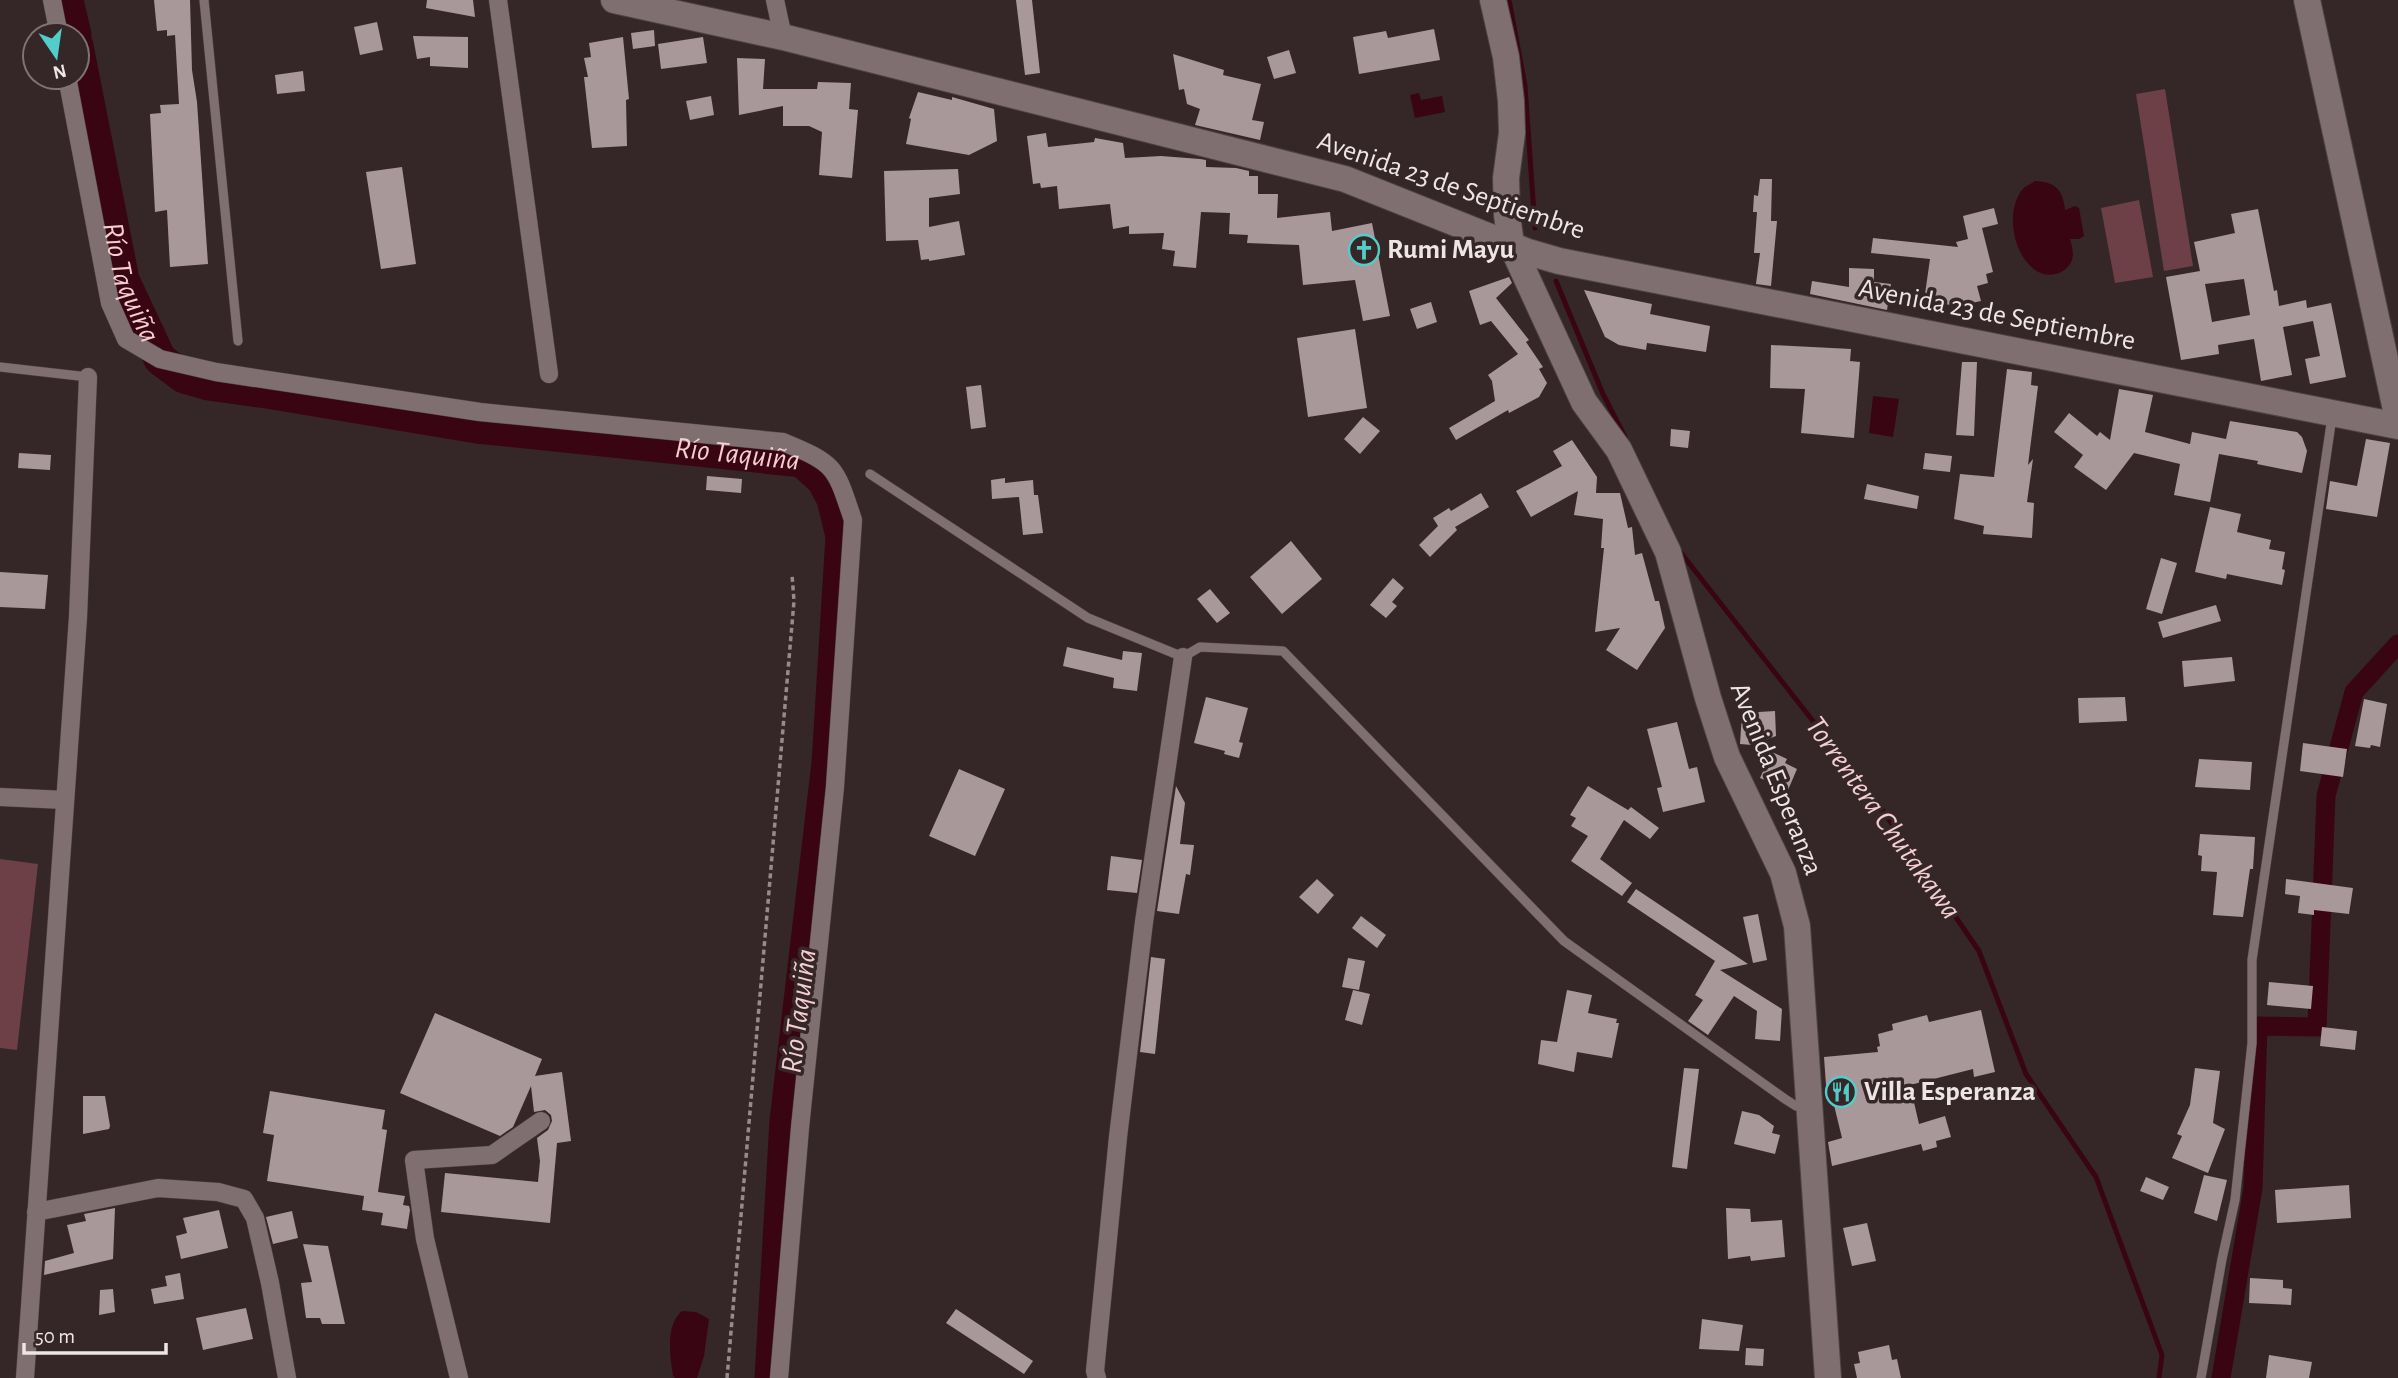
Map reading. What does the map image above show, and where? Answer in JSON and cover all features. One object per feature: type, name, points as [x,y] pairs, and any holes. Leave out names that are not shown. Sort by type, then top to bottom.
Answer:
[{"type":"main road","name":"Avenida 23 de Septiembre","points":[[614,0],[783,37],[1345,179],[1559,261],[2398,426]]},
{"type":"main road","name":"Avenida Esperanza","points":[[1493,0],[1506,57],[1511,101],[1506,178],[1507,215],[1584,402],[1619,450],[1668,552],[1727,757],[1783,873],[1797,926],[1828,1378]]},
{"type":"main road","points":[[2307,0],[2398,419]]},
{"type":"street","points":[[52,0],[56,21]]},
{"type":"street","points":[[498,0],[549,374]]},
{"type":"street","points":[[775,0],[783,37]]},
{"type":"street","points":[[70,91],[110,303],[126,339],[160,359],[216,372],[480,412],[783,442],[818,457],[839,479],[853,520],[835,787],[800,1128],[779,1378]]},
{"type":"street","points":[[25,1378],[78,617],[88,377]]},
{"type":"street","points":[[1097,1378],[1121,1110],[1144,922],[1183,657]]},
{"type":"street","points":[[0,797],[65,800]]},
{"type":"street","points":[[459,1378],[425,1239],[414,1160],[492,1155],[541,1121]]},
{"type":"street","points":[[36,1212],[158,1188],[218,1192],[244,1199],[256,1218],[287,1378]]},
{"type":"lane","points":[[204,0],[238,341]]},
{"type":"lane","points":[[0,367],[88,377]]},
{"type":"lane","points":[[2202,1378],[2235,1199],[2252,1042],[2252,960],[2333,414]]},
{"type":"lane","points":[[870,474],[1088,618],[1183,657],[1200,647],[1283,651],[1564,941],[1785,1099],[1796,1106],[1809,1107]]},
{"type":"path","points":[[727,1378],[794,600],[792,575]]},
{"type":"shaded area","points":[[2165,89],[2193,266],[2164,271],[2136,94]]},
{"type":"shaded area","points":[[1419,93],[1421,100],[1442,96],[1445,112],[1415,118],[1410,95]]},
{"type":"shaded area","points":[[2035,181],[2057,188],[2065,210],[2075,206],[2079,208],[2084,236],[2070,239],[2072,260],[2065,269],[2056,274],[2040,273],[2027,263],[2014,232],[2017,199],[2023,189]]},
{"type":"shaded area","points":[[2139,200],[2153,277],[2115,283],[2101,208]]},
{"type":"shaded area","points":[[1873,396],[1899,399],[1893,437],[1869,433]]},
{"type":"shaded area","points":[[0,859],[38,864],[17,1050],[0,1048]]},
{"type":"shaded area","points":[[682,1311],[696,1312],[709,1319],[704,1356],[697,1378],[673,1376],[671,1332]]},
{"type":"building","points":[[154,0],[190,0],[192,70],[197,102],[208,264],[170,267],[167,210],[155,212],[150,114],[161,113],[160,105],[179,104],[175,35],[167,36],[167,30],[157,31]]},
{"type":"building","points":[[427,0],[473,0],[475,17],[426,8]]},
{"type":"building","points":[[1016,0],[1032,0],[1040,73],[1025,75]]},
{"type":"building","points":[[377,22],[383,50],[360,55],[354,27]]},
{"type":"building","points":[[1434,29],[1440,60],[1359,74],[1353,37],[1386,31],[1388,38]]},
{"type":"building","points":[[654,30],[655,46],[633,49],[631,33]]},
{"type":"building","points":[[413,36],[468,37],[468,68],[430,66],[430,57],[417,59]]},
{"type":"building","points":[[623,37],[629,99],[626,100],[627,146],[592,148],[584,77],[588,77],[584,58],[591,57],[589,43]]},
{"type":"building","points":[[703,37],[707,63],[661,69],[658,44]]},
{"type":"building","points":[[1289,50],[1296,73],[1274,79],[1267,57]]},
{"type":"building","points":[[1173,54],[1224,70],[1223,75],[1261,84],[1252,120],[1264,122],[1260,140],[1195,125],[1200,109],[1187,104],[1184,89],[1179,90]]},
{"type":"building","points":[[737,58],[765,59],[763,89],[817,89],[818,82],[851,83],[849,109],[858,110],[852,178],[819,175],[822,132],[809,126],[783,126],[783,106],[739,115]]},
{"type":"building","points":[[303,71],[305,91],[277,94],[275,75]]},
{"type":"building","points":[[918,92],[952,100],[952,97],[994,109],[997,141],[969,155],[906,144],[911,119],[909,118]]},
{"type":"building","points":[[711,96],[714,115],[690,120],[686,101]]},
{"type":"building","points":[[1046,133],[1048,147],[1094,142],[1095,138],[1123,143],[1125,158],[1161,156],[1200,159],[1206,160],[1206,167],[1249,171],[1249,176],[1258,176],[1258,194],[1278,194],[1277,218],[1330,212],[1332,231],[1372,223],[1390,316],[1363,321],[1355,280],[1303,285],[1299,245],[1247,243],[1248,235],[1229,234],[1230,213],[1201,212],[1196,268],[1173,266],[1175,251],[1162,249],[1164,233],[1129,234],[1129,226],[1113,229],[1110,204],[1059,209],[1057,186],[1041,188],[1040,183],[1033,184],[1027,136]]},
{"type":"building","points":[[402,167],[416,264],[381,269],[366,172]]},
{"type":"building","points":[[958,169],[960,194],[929,198],[929,227],[959,221],[965,255],[921,260],[918,240],[886,241],[884,171]]},
{"type":"building","points":[[1760,179],[1772,179],[1771,221],[1777,221],[1771,286],[1756,284],[1760,253],[1754,253],[1757,212],[1753,212],[1754,195],[1758,196]]},
{"type":"building","points":[[1994,208],[1998,224],[1982,228],[1993,272],[1986,274],[1988,283],[1977,286],[1981,301],[1958,306],[1924,301],[1930,259],[1871,253],[1873,238],[1958,247],[1956,242],[1968,239],[1963,216]]},
{"type":"building","points":[[2258,209],[2279,306],[2306,300],[2307,308],[2331,303],[2346,377],[2310,384],[2305,359],[2320,356],[2313,321],[2283,327],[2292,375],[2261,381],[2254,339],[2218,345],[2219,354],[2181,360],[2166,277],[2200,271],[2194,242],[2235,233],[2231,214]],"holes":[[[2244,279],[2250,315],[2212,322],[2205,284]]]},
{"type":"building","points":[[1849,268],[1874,269],[1874,282],[1891,284],[1887,310],[1810,294],[1812,281],[1849,287]]},
{"type":"building","points":[[1509,277],[1512,283],[1496,298],[1529,340],[1526,342],[1543,367],[1539,369],[1547,383],[1539,397],[1509,413],[1508,410],[1456,440],[1449,428],[1495,401],[1492,381],[1488,375],[1518,354],[1491,321],[1480,325],[1469,291]]},
{"type":"building","points":[[1584,290],[1652,304],[1650,314],[1710,326],[1706,352],[1647,343],[1646,350],[1619,345],[1605,337]]},
{"type":"building","points":[[1431,302],[1437,322],[1417,329],[1410,309]]},
{"type":"building","points":[[1355,329],[1367,408],[1308,417],[1297,338]]},
{"type":"building","points":[[1771,345],[1851,349],[1850,361],[1860,362],[1854,438],[1801,433],[1805,389],[1770,388]]},
{"type":"building","points":[[1962,362],[1977,362],[1974,436],[1956,435]]},
{"type":"building","points":[[2007,369],[2032,372],[2031,385],[2038,386],[2028,465],[2033,459],[2027,502],[2034,503],[2032,538],[1983,534],[1984,526],[1954,519],[1960,474],[1994,477]]},
{"type":"building","points":[[981,385],[986,427],[971,429],[966,387]]},
{"type":"building","points":[[2119,389],[2153,395],[2145,432],[2190,444],[2192,432],[2226,439],[2230,421],[2297,432],[2307,451],[2302,473],[2219,454],[2210,502],[2174,495],[2180,464],[2134,453],[2106,490],[2074,467],[2083,455],[2054,432],[2069,413],[2097,436],[2100,432],[2110,440]]},
{"type":"building","points":[[1363,417],[1380,431],[1360,454],[1344,439]]},
{"type":"building","points":[[1671,429],[1690,431],[1688,448],[1670,446]]},
{"type":"building","points":[[2366,439],[2390,443],[2377,517],[2326,509],[2330,481],[2357,486]]},
{"type":"building","points":[[1572,440],[1597,477],[1596,493],[1620,493],[1628,528],[1632,527],[1635,555],[1642,553],[1655,601],[1659,601],[1665,628],[1637,670],[1606,650],[1620,628],[1595,632],[1604,548],[1601,548],[1603,519],[1574,515],[1578,491],[1531,517],[1516,491],[1562,466],[1553,451]]},
{"type":"building","points":[[19,453],[51,455],[50,470],[18,468]]},
{"type":"building","points":[[1925,453],[1952,456],[1950,472],[1923,469]]},
{"type":"building","points":[[707,476],[742,479],[741,493],[706,490]]},
{"type":"building","points":[[1005,478],[1005,483],[1033,480],[1034,495],[1038,495],[1043,533],[1023,535],[1019,497],[992,499],[991,480]]},
{"type":"building","points":[[1867,484],[1919,496],[1917,509],[1864,499]]},
{"type":"building","points":[[1481,493],[1489,507],[1455,527],[1457,530],[1430,557],[1419,545],[1438,526],[1433,518],[1449,508],[1451,511]]},
{"type":"building","points":[[2210,507],[2241,514],[2237,532],[2271,540],[2269,549],[2285,552],[2282,585],[2227,574],[2226,579],[2195,572]]},
{"type":"building","points":[[1291,541],[1322,579],[1282,614],[1250,577]]},
{"type":"building","points":[[2161,558],[2177,563],[2162,614],[2146,609]]},
{"type":"building","points":[[0,572],[48,575],[45,609],[0,607]]},
{"type":"building","points":[[1393,578],[1404,588],[1392,602],[1397,606],[1386,618],[1370,605]]},
{"type":"building","points":[[1210,589],[1230,613],[1217,623],[1197,599]]},
{"type":"building","points":[[2216,605],[2221,621],[2163,638],[2158,622]]},
{"type":"building","points":[[1067,647],[1122,660],[1123,651],[1142,653],[1137,691],[1113,688],[1114,678],[1063,666]]},
{"type":"building","points":[[2232,657],[2235,681],[2184,687],[2182,661]]},
{"type":"building","points":[[1206,697],[1248,708],[1239,742],[1243,743],[1239,758],[1224,754],[1225,751],[1194,743]]},
{"type":"building","points":[[2125,697],[2127,721],[2079,723],[2078,698]]},
{"type":"building","points":[[2364,699],[2387,704],[2380,747],[2355,746]]},
{"type":"building","points":[[1775,711],[1776,736],[1752,745],[1740,744],[1742,713]]},
{"type":"building","points":[[1677,722],[1689,769],[1697,767],[1705,802],[1663,812],[1657,788],[1662,787],[1647,729]]},
{"type":"building","points":[[2303,743],[2347,749],[2343,777],[2300,771]]},
{"type":"building","points":[[1772,752],[1787,759],[1785,763],[1797,769],[1788,790],[1760,778]]},
{"type":"building","points":[[2199,759],[2252,762],[2250,790],[2195,787]]},
{"type":"building","points":[[959,769],[1005,789],[975,856],[929,836]]},
{"type":"building","points":[[1176,786],[1185,803],[1180,844],[1194,845],[1190,875],[1186,874],[1179,914],[1157,911]]},
{"type":"building","points":[[1588,786],[1628,810],[1631,807],[1659,828],[1650,839],[1624,820],[1600,859],[1632,883],[1622,896],[1571,861],[1588,836],[1571,826],[1576,818],[1570,815]]},
{"type":"building","points":[[2200,834],[2255,837],[2253,869],[2250,869],[2243,917],[2213,915],[2217,872],[2201,871],[2202,856],[2198,855]]},
{"type":"building","points":[[1111,856],[1142,860],[1137,893],[1107,890]]},
{"type":"building","points":[[1317,879],[1334,895],[1318,914],[1299,897]]},
{"type":"building","points":[[2286,879],[2353,888],[2349,914],[2314,910],[2314,915],[2298,913],[2300,896],[2285,894]]},
{"type":"building","points":[[1636,889],[1748,964],[1720,970],[1782,1009],[1780,1041],[1755,1039],[1757,1011],[1734,996],[1708,1035],[1688,1021],[1703,1000],[1695,995],[1715,961],[1627,902]]},
{"type":"building","points":[[1758,914],[1767,960],[1753,963],[1743,917]]},
{"type":"building","points":[[1361,916],[1386,935],[1377,948],[1352,928]]},
{"type":"building","points":[[1151,957],[1165,959],[1155,1054],[1140,1052]]},
{"type":"building","points":[[1348,958],[1365,961],[1359,990],[1342,987]]},
{"type":"building","points":[[2269,982],[2313,986],[2311,1009],[2267,1005]]},
{"type":"building","points":[[1353,990],[1370,994],[1362,1025],[1345,1020]]},
{"type":"building","points":[[1567,990],[1592,995],[1588,1013],[1617,1019],[1616,1023],[1619,1023],[1612,1058],[1577,1052],[1574,1072],[1538,1064],[1541,1040],[1557,1042]]},
{"type":"building","points":[[1981,1010],[1995,1072],[1974,1077],[1973,1069],[1910,1085],[1919,1124],[1945,1116],[1951,1137],[1936,1141],[1937,1147],[1923,1151],[1921,1144],[1832,1166],[1828,1142],[1842,1138],[1833,1101],[1827,1099],[1824,1057],[1878,1052],[1878,1034],[1893,1030],[1892,1024],[1927,1015],[1929,1022]]},
{"type":"building","points":[[435,1013],[542,1059],[535,1076],[562,1072],[571,1141],[557,1143],[550,1223],[441,1212],[445,1173],[538,1182],[540,1161],[537,1138],[548,1130],[552,1121],[551,1115],[545,1110],[534,1112],[531,1086],[513,1127],[500,1136],[400,1093]]},
{"type":"building","points":[[2322,1027],[2357,1031],[2355,1050],[2320,1046]]},
{"type":"building","points":[[1684,1068],[1699,1069],[1687,1169],[1672,1167]]},
{"type":"building","points":[[2195,1068],[2220,1071],[2213,1123],[2225,1129],[2208,1173],[2172,1158],[2182,1136],[2177,1134],[2190,1105]]},
{"type":"building","points":[[270,1091],[385,1110],[382,1129],[387,1130],[378,1192],[405,1196],[403,1205],[409,1206],[410,1210],[407,1229],[381,1225],[383,1213],[362,1210],[364,1196],[267,1181],[274,1135],[263,1133]]},
{"type":"building","points":[[83,1096],[105,1096],[109,1129],[83,1134]]},
{"type":"building","points":[[1742,1111],[1759,1115],[1774,1126],[1772,1133],[1780,1135],[1775,1154],[1734,1144]]},
{"type":"building","points":[[2204,1175],[2227,1180],[2217,1221],[2194,1213]]},
{"type":"building","points":[[2146,1177],[2169,1187],[2163,1200],[2140,1191]]},
{"type":"building","points":[[2349,1185],[2351,1218],[2277,1223],[2275,1190]]},
{"type":"building","points":[[115,1208],[113,1259],[44,1275],[45,1261],[74,1253],[67,1225],[86,1221],[84,1214]]},
{"type":"building","points":[[1726,1208],[1750,1209],[1751,1222],[1782,1220],[1785,1257],[1751,1261],[1750,1256],[1728,1259]]},
{"type":"building","points":[[219,1210],[228,1248],[181,1259],[176,1236],[187,1233],[183,1218]]},
{"type":"building","points":[[292,1211],[298,1238],[273,1244],[266,1217]]},
{"type":"building","points":[[1867,1223],[1876,1261],[1852,1266],[1843,1228]]},
{"type":"building","points":[[303,1244],[328,1246],[345,1324],[322,1324],[320,1318],[306,1318],[301,1283],[312,1282]]},
{"type":"building","points":[[180,1273],[184,1299],[154,1304],[151,1289],[167,1286],[165,1276]]},
{"type":"building","points":[[2250,1278],[2283,1280],[2283,1288],[2292,1289],[2291,1305],[2249,1303]]},
{"type":"building","points":[[113,1289],[115,1312],[99,1315],[100,1290]]},
{"type":"building","points":[[246,1308],[253,1339],[203,1350],[196,1318]]},
{"type":"building","points":[[956,1309],[1033,1361],[1024,1374],[946,1323]]},
{"type":"building","points":[[1702,1319],[1743,1325],[1739,1351],[1699,1349]]},
{"type":"building","points":[[1889,1345],[1892,1360],[1897,1359],[1901,1378],[1857,1378],[1854,1364],[1860,1363],[1858,1352]]},
{"type":"building","points":[[1746,1348],[1764,1349],[1763,1366],[1745,1365]]},
{"type":"building","points":[[2269,1355],[2312,1362],[2309,1378],[2266,1378]]},
{"type":"waterway","name":"Río Taquiña","points":[[67,0],[72,21]]},
{"type":"waterway","name":"Torrentera Chutakawa","points":[[1509,0],[1525,86],[1535,228]]},
{"type":"waterway","name":"Río Taquiña","points":[[86,91],[123,280],[160,359],[184,377],[208,384],[477,427],[802,461],[823,480],[833,499],[842,536],[828,763],[786,1121],[771,1378]]},
{"type":"waterway","name":"Torrentera Chutakawa","points":[[1556,281],[1603,394],[1625,437]]},
{"type":"waterway","name":"Torrentera Chutakawa","points":[[1681,553],[1879,805],[1979,951],[2026,1074],[2096,1177],[2162,1355],[2159,1378]]},
{"type":"waterway","points":[[2221,1378],[2253,1188],[2258,1026],[2317,1027],[2326,796],[2354,692],[2398,644]]},
{"type":"place","name":"Rumi Mayu","points":[[1364,250]]},
{"type":"place","name":"Villa Esperanza","points":[[1841,1092]]}]
